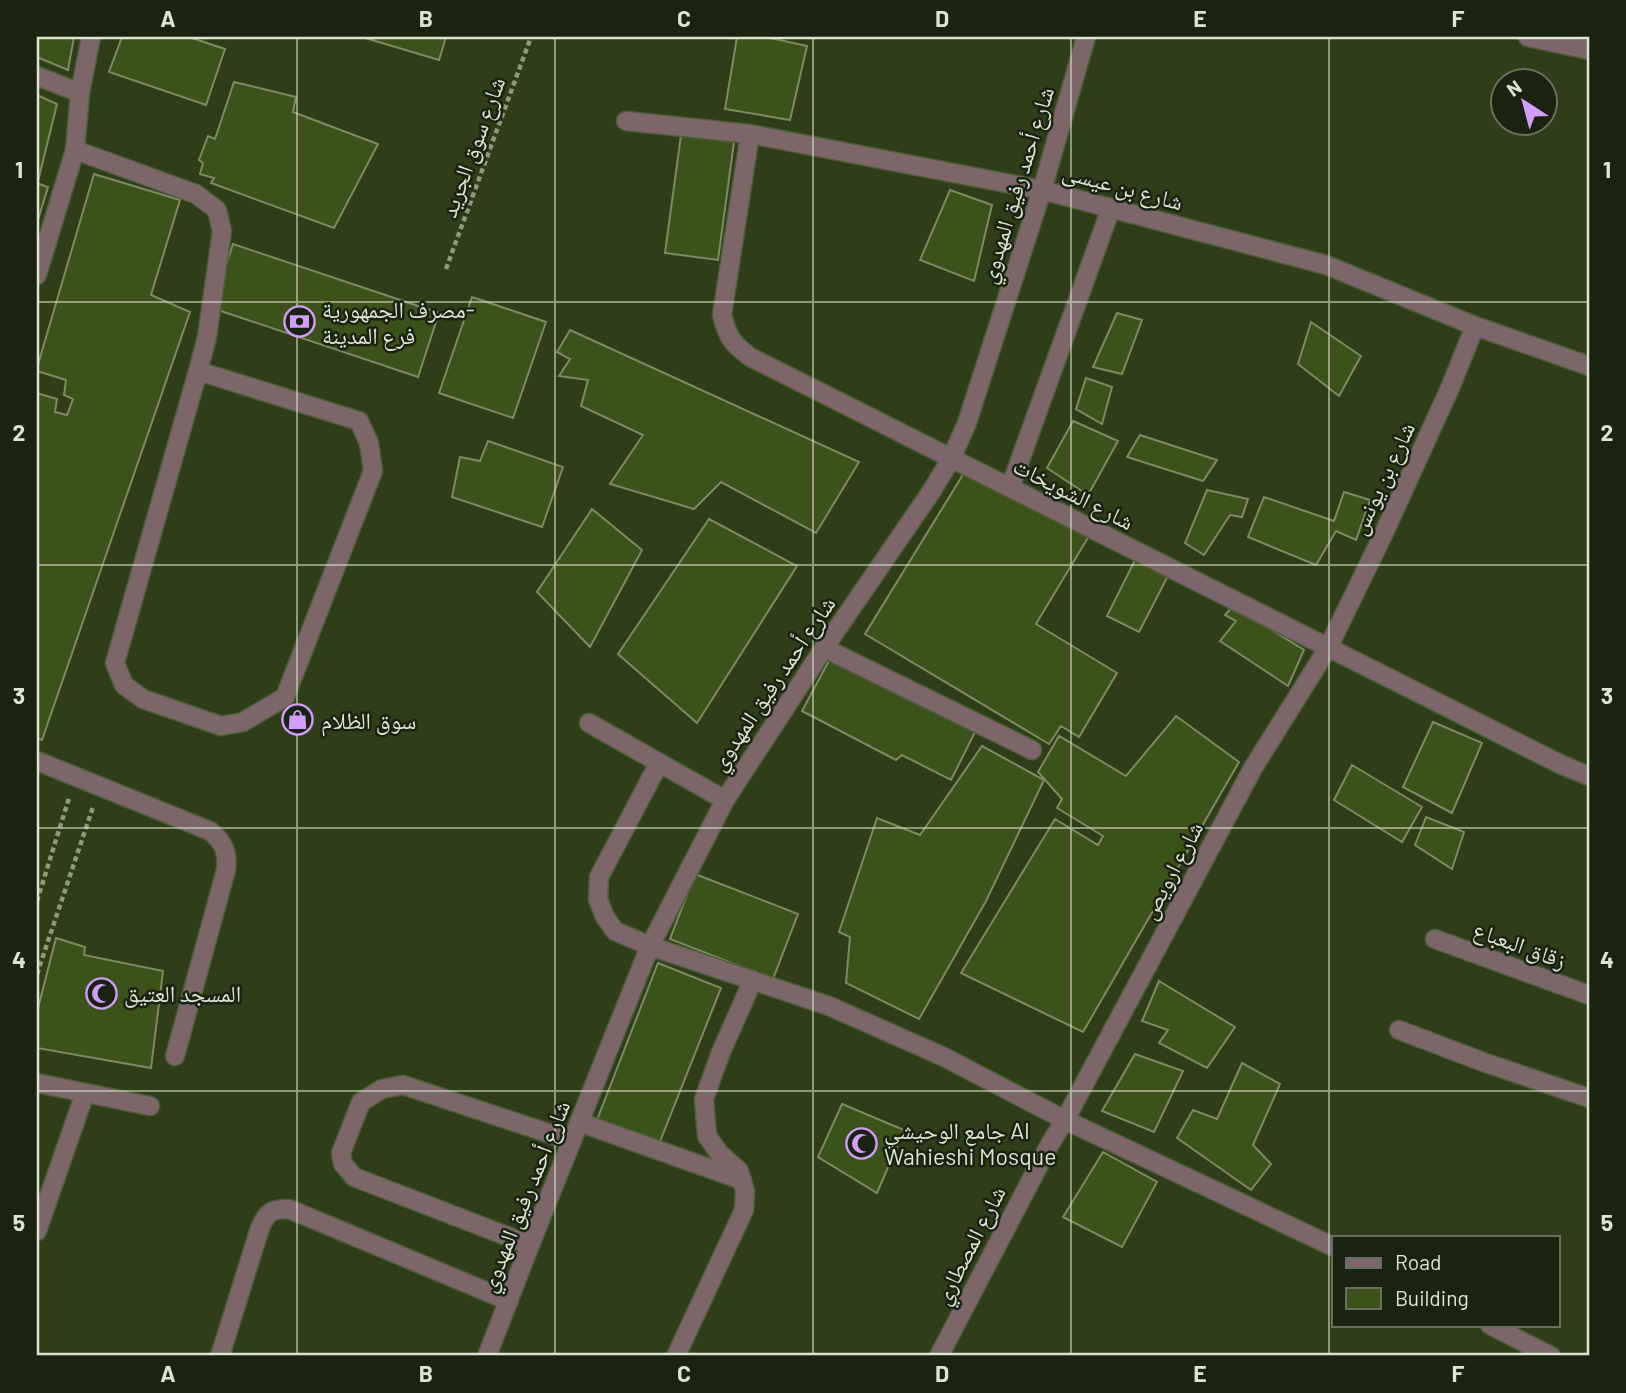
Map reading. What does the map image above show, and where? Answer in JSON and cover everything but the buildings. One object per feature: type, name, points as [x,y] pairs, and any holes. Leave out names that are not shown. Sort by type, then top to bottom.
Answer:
[{"type":"street","points":[[37,275],[75,150],[80,93],[90,37]]},
{"type":"street","name":"شارع أحمد رفيق المهدوي","points":[[487,1356],[650,946],[725,800],[824,648],[931,492],[967,423],[1042,191],[1086,37]]},
{"type":"street","points":[[1528,37],[1589,50]]},
{"type":"street","points":[[37,76],[80,93]]},
{"type":"street","name":"شارع بن عيسى","points":[[626,121],[750,134],[1042,191],[1111,208],[1326,265],[1475,326],[1589,366]]},
{"type":"street","name":"شارع الشويخات","points":[[750,134],[722,315],[727,334],[735,346],[750,357],[1010,488],[1562,765],[1589,776]]},
{"type":"street","points":[[75,150],[196,194],[217,210],[222,231],[207,337],[115,663],[124,685],[143,699],[221,726],[243,722],[285,697],[373,471],[369,443],[359,421],[198,371]]},
{"type":"street","points":[[1010,488],[1111,208]]},
{"type":"street","name":"شارع بن يونس","points":[[1328,648],[1400,498],[1475,326]]},
{"type":"street","points":[[824,648],[1032,750]]},
{"type":"street","name":"شارع ارويص","points":[[1065,1120],[1253,768],[1328,648]]},
{"type":"street","points":[[589,723],[725,800]]},
{"type":"street","points":[[37,762],[210,831],[219,838],[225,848],[226,870],[174,1056]]},
{"type":"street","points":[[659,762],[598,877],[598,900],[615,931],[650,946],[829,1006],[933,1052],[1065,1120],[1332,1246]]},
{"type":"street","name":"زقاق البعباع","points":[[1435,939],[1589,995]]},
{"type":"street","points":[[677,1356],[744,1210],[745,1191],[739,1171],[719,1153],[707,1136],[704,1099],[721,1052],[754,981]]},
{"type":"street","points":[[1399,1030],[1589,1098]]},
{"type":"street","points":[[37,1083],[150,1106]]},
{"type":"street","points":[[530,1245],[354,1177],[344,1164],[341,1153],[361,1102],[382,1089],[403,1085],[572,1141]]},
{"type":"street","points":[[37,1231],[85,1093]]},
{"type":"street","name":"شارع المصطاري","points":[[939,1356],[1065,1120]]},
{"type":"street","points":[[579,1122],[742,1180]]},
{"type":"street","points":[[220,1356],[260,1228],[265,1217],[277,1209],[289,1209],[509,1301]]},
{"type":"street","points":[[1492,1326],[1550,1356]]},
{"type":"path","name":"شارع سوق الجريد","points":[[446,269],[531,37]]},
{"type":"path","points":[[37,901],[76,777]]},
{"type":"path","points":[[37,974],[99,787]]},
{"type":"place","name":"مصرف الجمهورية- فرع المدينة","points":[[299,322]]},
{"type":"place","name":"سوق الظلام","points":[[298,720]]},
{"type":"place","name":"المسجد العتيق","points":[[101,993]]},
{"type":"place","name":"جامع الوحيشي Al Wahieshi Mosque","points":[[861,1143]]}]
